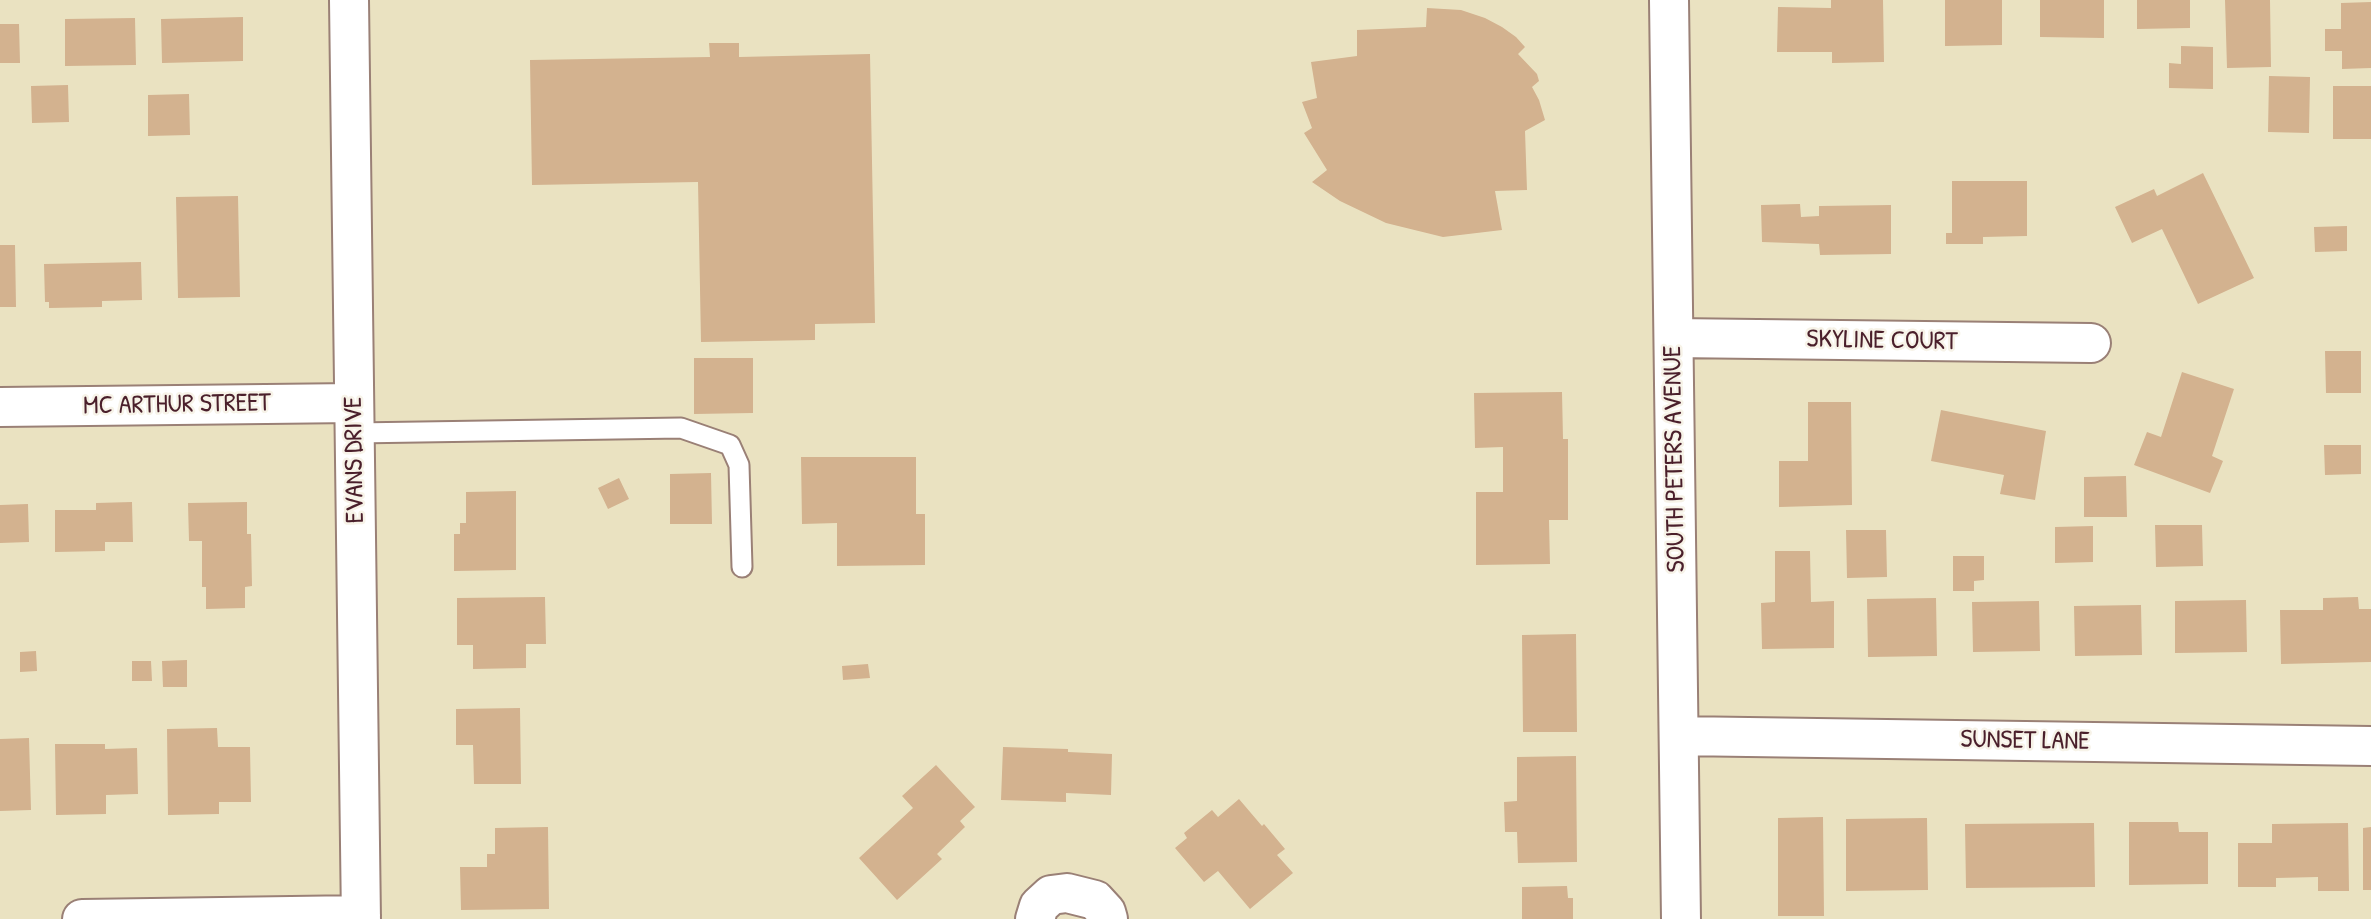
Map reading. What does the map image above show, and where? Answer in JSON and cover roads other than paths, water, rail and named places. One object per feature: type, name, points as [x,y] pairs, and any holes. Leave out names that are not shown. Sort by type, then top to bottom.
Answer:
[{"type":"street","name":"EVANS DRIVE","points":[[349,0],[361,917]]},
{"type":"street","name":"SOUTH PETERS AVENUE","points":[[1670,0],[1681,919]]},
{"type":"street","name":"SKYLINE COURT","points":[[1674,338],[2091,343]]},
{"type":"street","name":"MC ARTHUR STREET","points":[[0,407],[354,418]]},
{"type":"street","name":"SUNSET LANE","points":[[1679,736],[2371,746]]},
{"type":"street","points":[[1035,919],[1039,906],[1051,895],[1067,893],[1094,900],[1106,912],[1108,919]]},
{"type":"street","points":[[82,919],[361,917]]},
{"type":"lane","points":[[354,418],[681,428],[730,445],[739,466],[742,567]]}]
